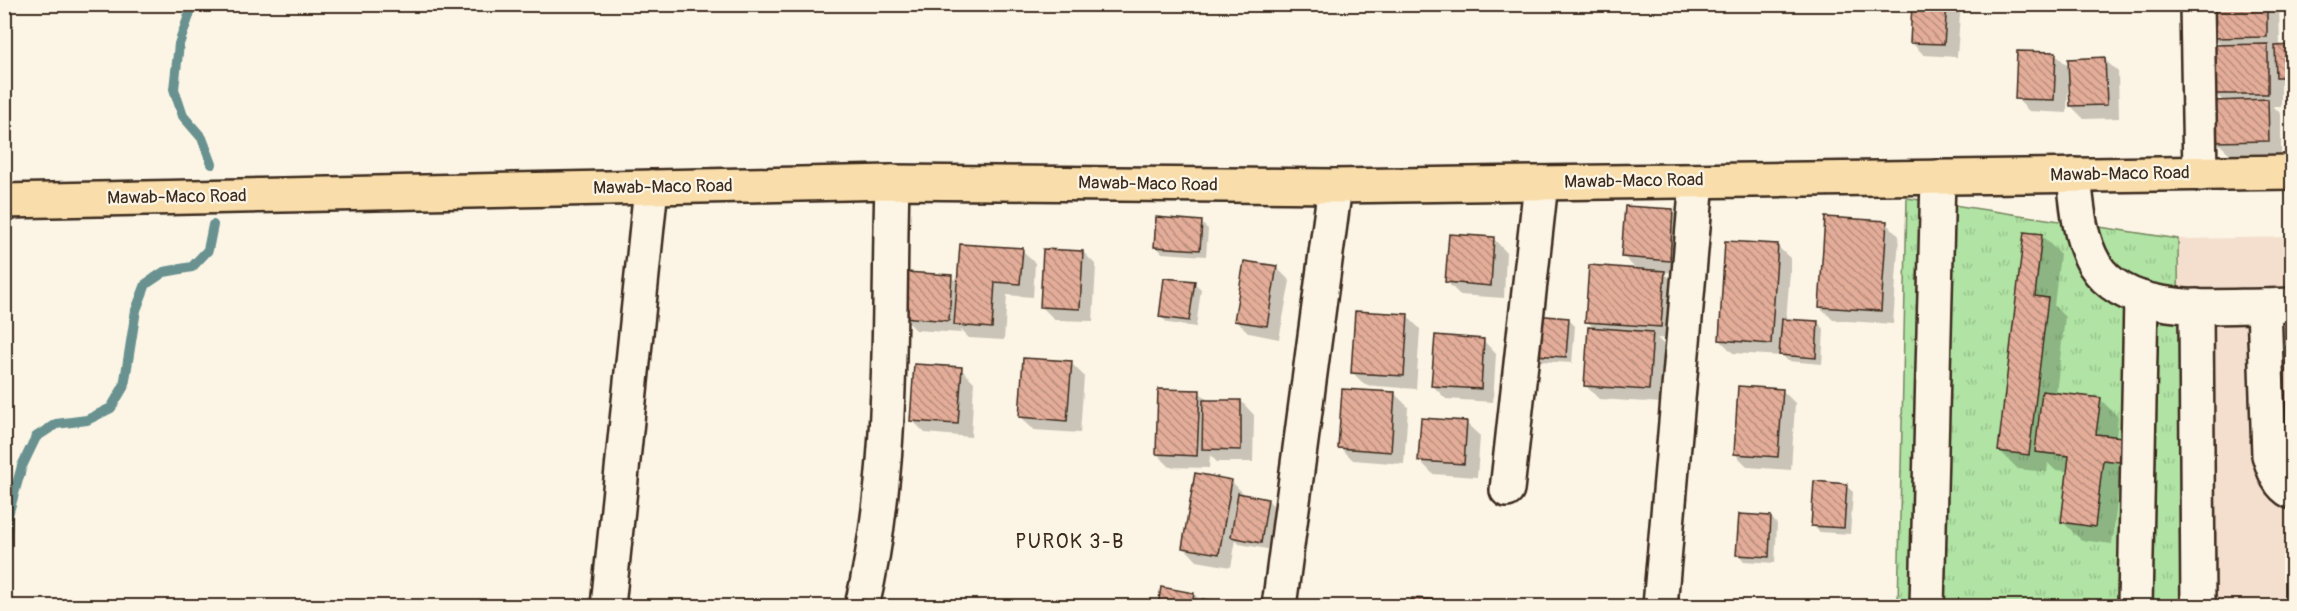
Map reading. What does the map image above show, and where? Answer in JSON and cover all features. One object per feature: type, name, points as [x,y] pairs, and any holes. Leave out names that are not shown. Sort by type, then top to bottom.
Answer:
[{"type":"main road","name":"Mawab-Maco Road","points":[[4,201],[892,182],[1335,186],[2292,172]]},
{"type":"street","points":[[2197,4],[2200,174]]},
{"type":"street","points":[[2074,175],[2083,237],[2096,266],[2117,287],[2141,298],[2168,304],[2278,305],[2269,455],[2276,475],[2285,488],[2292,492]]},
{"type":"street","points":[[1927,606],[1938,177]]},
{"type":"street","points":[[1660,606],[1697,181]]},
{"type":"street","points":[[862,606],[873,562],[883,474],[892,182]]},
{"type":"street","points":[[1507,490],[1541,183]]},
{"type":"street","points":[[1279,606],[1335,186]]},
{"type":"street","points":[[608,606],[651,187]]},
{"type":"street","points":[[2135,606],[2141,298]]},
{"type":"street","points":[[2196,306],[2198,606]]},
{"type":"shaded area","points":[[2292,237],[2292,606],[2180,606],[2178,239]]},
{"type":"green space","points":[[1907,198],[2178,239],[2180,606],[1898,606]]},
{"type":"building","points":[[1912,4],[1947,4],[1944,44],[1910,43]]},
{"type":"building","points":[[2212,4],[2267,4],[2267,37],[2213,38]]},
{"type":"building","points":[[2268,44],[2268,94],[2214,94],[2214,45]]},
{"type":"building","points":[[2292,45],[2292,77],[2276,77],[2275,46]]},
{"type":"building","points":[[2017,51],[2056,52],[2054,100],[2015,99]]},
{"type":"building","points":[[2105,57],[2107,105],[2070,106],[2068,59]]},
{"type":"building","points":[[2268,99],[2269,141],[2215,142],[2214,101]]},
{"type":"building","points":[[1625,206],[1673,209],[1670,261],[1621,257]]},
{"type":"building","points":[[1156,217],[1202,221],[1200,250],[1154,247]]},
{"type":"building","points":[[1825,217],[1887,221],[1881,311],[1819,307]]},
{"type":"building","points":[[2024,232],[2042,234],[2035,296],[2048,298],[2029,455],[1998,451]]},
{"type":"building","points":[[1449,234],[1494,237],[1491,286],[1445,282]]},
{"type":"building","points":[[1725,241],[1778,244],[1771,344],[1719,340]]},
{"type":"building","points":[[960,244],[1023,248],[1020,284],[995,282],[992,328],[954,325]]},
{"type":"building","points":[[1043,249],[1083,251],[1080,309],[1040,307]]},
{"type":"building","points":[[1244,261],[1277,266],[1267,326],[1234,321]]},
{"type":"building","points":[[1589,265],[1665,271],[1661,327],[1585,322]]},
{"type":"building","points":[[905,272],[952,275],[949,321],[902,317]]},
{"type":"building","points":[[1164,278],[1195,281],[1189,321],[1159,317]]},
{"type":"building","points":[[1355,311],[1408,314],[1404,376],[1351,373]]},
{"type":"building","points":[[1534,315],[1569,318],[1566,357],[1532,355]]},
{"type":"building","points":[[1782,319],[1818,321],[1816,358],[1779,355]]},
{"type":"building","points":[[1588,327],[1653,332],[1649,390],[1584,386]]},
{"type":"building","points":[[1435,335],[1484,339],[1481,389],[1431,386]]},
{"type":"building","points":[[1023,358],[1072,361],[1067,421],[1019,417]]},
{"type":"building","points":[[914,364],[962,367],[958,424],[910,421]]},
{"type":"building","points":[[1738,386],[1783,389],[1778,457],[1734,454]]},
{"type":"building","points":[[1158,389],[1200,390],[1197,456],[1156,454]]},
{"type":"building","points":[[1342,389],[1395,392],[1391,452],[1338,448]]},
{"type":"building","points":[[2042,391],[2101,398],[2096,434],[2131,438],[2128,463],[2103,460],[2095,527],[2061,522],[2069,456],[2035,452]]},
{"type":"building","points":[[1203,400],[1241,400],[1241,450],[1202,449]]},
{"type":"building","points":[[1421,418],[1467,421],[1464,464],[1418,461]]},
{"type":"building","points":[[1195,473],[1232,480],[1219,554],[1182,548]]},
{"type":"building","points":[[1814,481],[1847,484],[1844,528],[1811,526]]},
{"type":"building","points":[[1238,493],[1268,499],[1261,543],[1231,537]]},
{"type":"building","points":[[1739,514],[1771,516],[1769,557],[1736,555]]},
{"type":"building","points":[[1161,587],[1194,593],[1192,606],[1158,606]]},
{"type":"building","points":[[1412,598],[1468,602],[1468,606],[1411,606]]},
{"type":"building","points":[[1202,599],[1243,606],[1201,606]]},
{"type":"waterway","points":[[193,4],[179,44],[174,89],[183,116],[202,138],[212,164]]},
{"type":"waterway","points":[[4,589],[8,515],[22,466],[36,437],[56,424],[87,420],[111,408],[124,386],[136,310],[146,284],[164,272],[192,267],[208,250],[213,225]]},
{"type":"waterway","points":[[4,590],[6,606]]},
{"type":"district","name":"PUROK 3-B","points":[[1070,541]]}]
